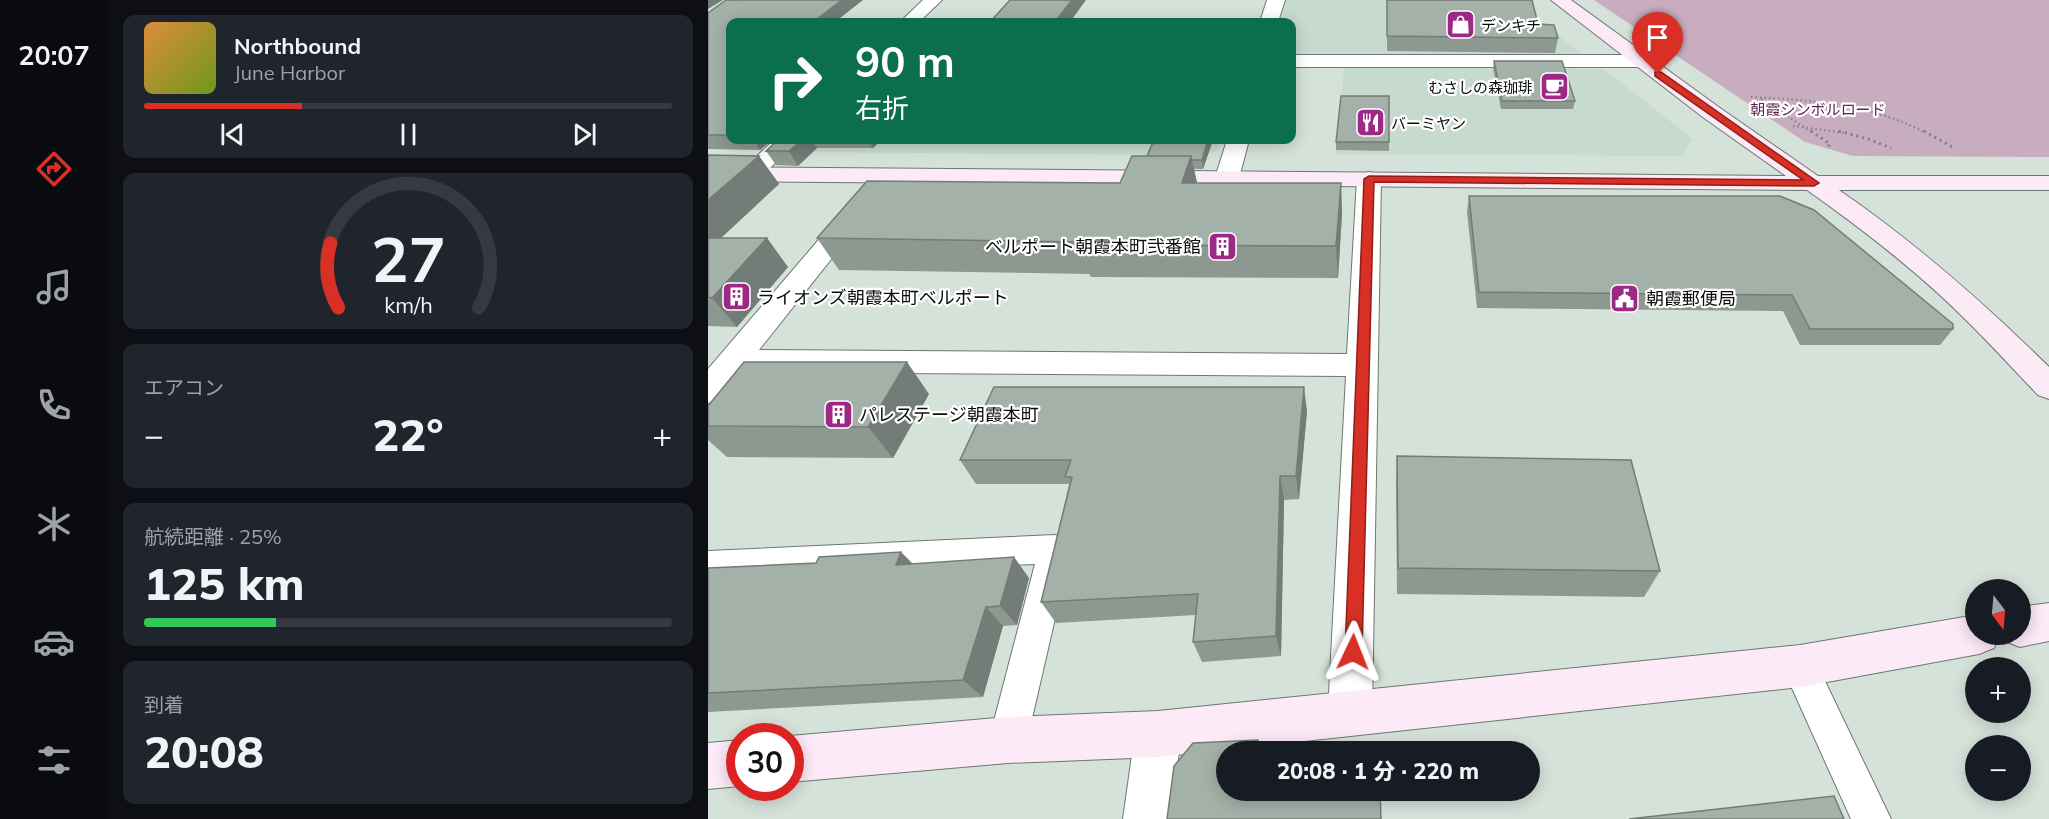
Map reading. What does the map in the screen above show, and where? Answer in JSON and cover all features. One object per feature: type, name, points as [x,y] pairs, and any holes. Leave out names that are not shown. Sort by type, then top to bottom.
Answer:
[{"type":"street","points":[[913,18],[933,0]]},
{"type":"street","points":[[1270,18],[1276,0]]},
{"type":"street","points":[[1560,0],[1640,61],[1873,225],[1981,316],[2049,387]]},
{"type":"street","points":[[1296,61],[1640,61]]},
{"type":"street","points":[[750,175],[783,144]]},
{"type":"street","points":[[1227,178],[1237,144]]},
{"type":"street","points":[[708,174],[2049,183]]},
{"type":"street","points":[[708,391],[886,175]]},
{"type":"street","points":[[1350,712],[1369,179]]},
{"type":"street","points":[[731,361],[1362,365]]},
{"type":"street","points":[[2031,625],[2049,622]]},
{"type":"street","points":[[804,758],[1008,740],[1158,734],[1800,666],[1965,637]]},
{"type":"street","points":[[1147,819],[1158,734]]},
{"type":"street","points":[[708,766],[726,764]]},
{"type":"lane","points":[[708,565],[1055,549],[1008,740]]},
{"type":"lane","points":[[1800,666],[1871,819]]},
{"type":"path","points":[[1749,97],[1790,98],[1854,108],[1915,127],[1961,152]]},
{"type":"path","points":[[1759,97],[1830,144],[1824,152]]},
{"type":"path","points":[[1792,126],[1854,135],[1896,151]]},
{"type":"shaded area","points":[[1286,0],[1513,0],[1581,53],[1576,57],[1296,54],[1296,18],[1282,18]]},
{"type":"shaded area","points":[[1344,67],[1604,69],[1693,139],[1682,156],[1336,154]]},
{"type":"shaded area","points":[[797,144],[1220,144],[1217,151],[1206,155],[794,152]]},
{"type":"green space","name":"朝霞シンボルロード","points":[[1594,0],[2049,0],[2049,157],[1853,156],[1805,142]]},
{"type":"building","points":[[726,0],[842,0],[818,18],[726,18],[726,135],[708,135],[708,13]]},
{"type":"building","points":[[1010,0],[1072,0],[1058,18],[994,18]]},
{"type":"building","name":"デンキチ","points":[[1387,0],[1532,0],[1538,24],[1554,25],[1558,38],[1387,36]]},
{"type":"building","points":[[1494,61],[1562,61],[1575,101],[1502,101]]},
{"type":"building","name":"バーミヤン","points":[[1341,96],[1389,96],[1389,142],[1336,142]]},
{"type":"building","points":[[774,144],[797,144],[789,151],[766,151]]},
{"type":"building","points":[[1152,144],[1207,144],[1202,160],[1192,160],[1191,156],[1147,156]]},
{"type":"building","points":[[708,155],[759,156],[708,200]]},
{"type":"building","points":[[1132,156],[1191,156],[1182,183],[1341,183],[1336,246],[1079,245],[1080,242],[817,238],[867,181],[1120,183]]},
{"type":"building","points":[[1469,196],[1780,196],[1814,210],[1953,324],[1953,329],[1810,329],[1792,295],[1479,292]]},
{"type":"building","points":[[708,238],[767,238],[712,298],[708,297]]},
{"type":"building","points":[[744,362],[907,362],[868,427],[708,426],[708,406]]},
{"type":"building","points":[[994,387],[1304,387],[1296,476],[1280,476],[1276,636],[1193,642],[1198,594],[1041,602],[1072,477],[1065,477],[1071,460],[960,460]]},
{"type":"building","points":[[1397,456],[1631,460],[1660,571],[1398,568]]},
{"type":"building","points":[[901,552],[896,565],[1014,557],[1000,606],[986,607],[963,680],[708,693],[708,568],[816,563],[819,557]]},
{"type":"building","points":[[1216,742],[1216,801],[1380,801],[1381,819],[1167,819],[1174,766],[1193,743]]},
{"type":"building","points":[[1834,796],[1844,819],[1629,819]]},
{"type":"place","name":"デンキチ","points":[[1460,25]]},
{"type":"place","name":"むさしの森珈琲","points":[[1554,87]]},
{"type":"place","name":"バーミヤン","points":[[1370,123]]},
{"type":"place","name":"ベルポート朝霞本町弐番館","points":[[1222,246]]},
{"type":"place","name":"ライオンズ朝霞本町ベルポート","points":[[736,297]]},
{"type":"place","name":"朝霞郵便局","points":[[1625,298]]},
{"type":"place","name":"パレステージ朝霞本町","points":[[838,414]]},
{"type":"route","points":[[1353,652],[1366,206],[1369,179],[1814,183],[1658,74]]}]
